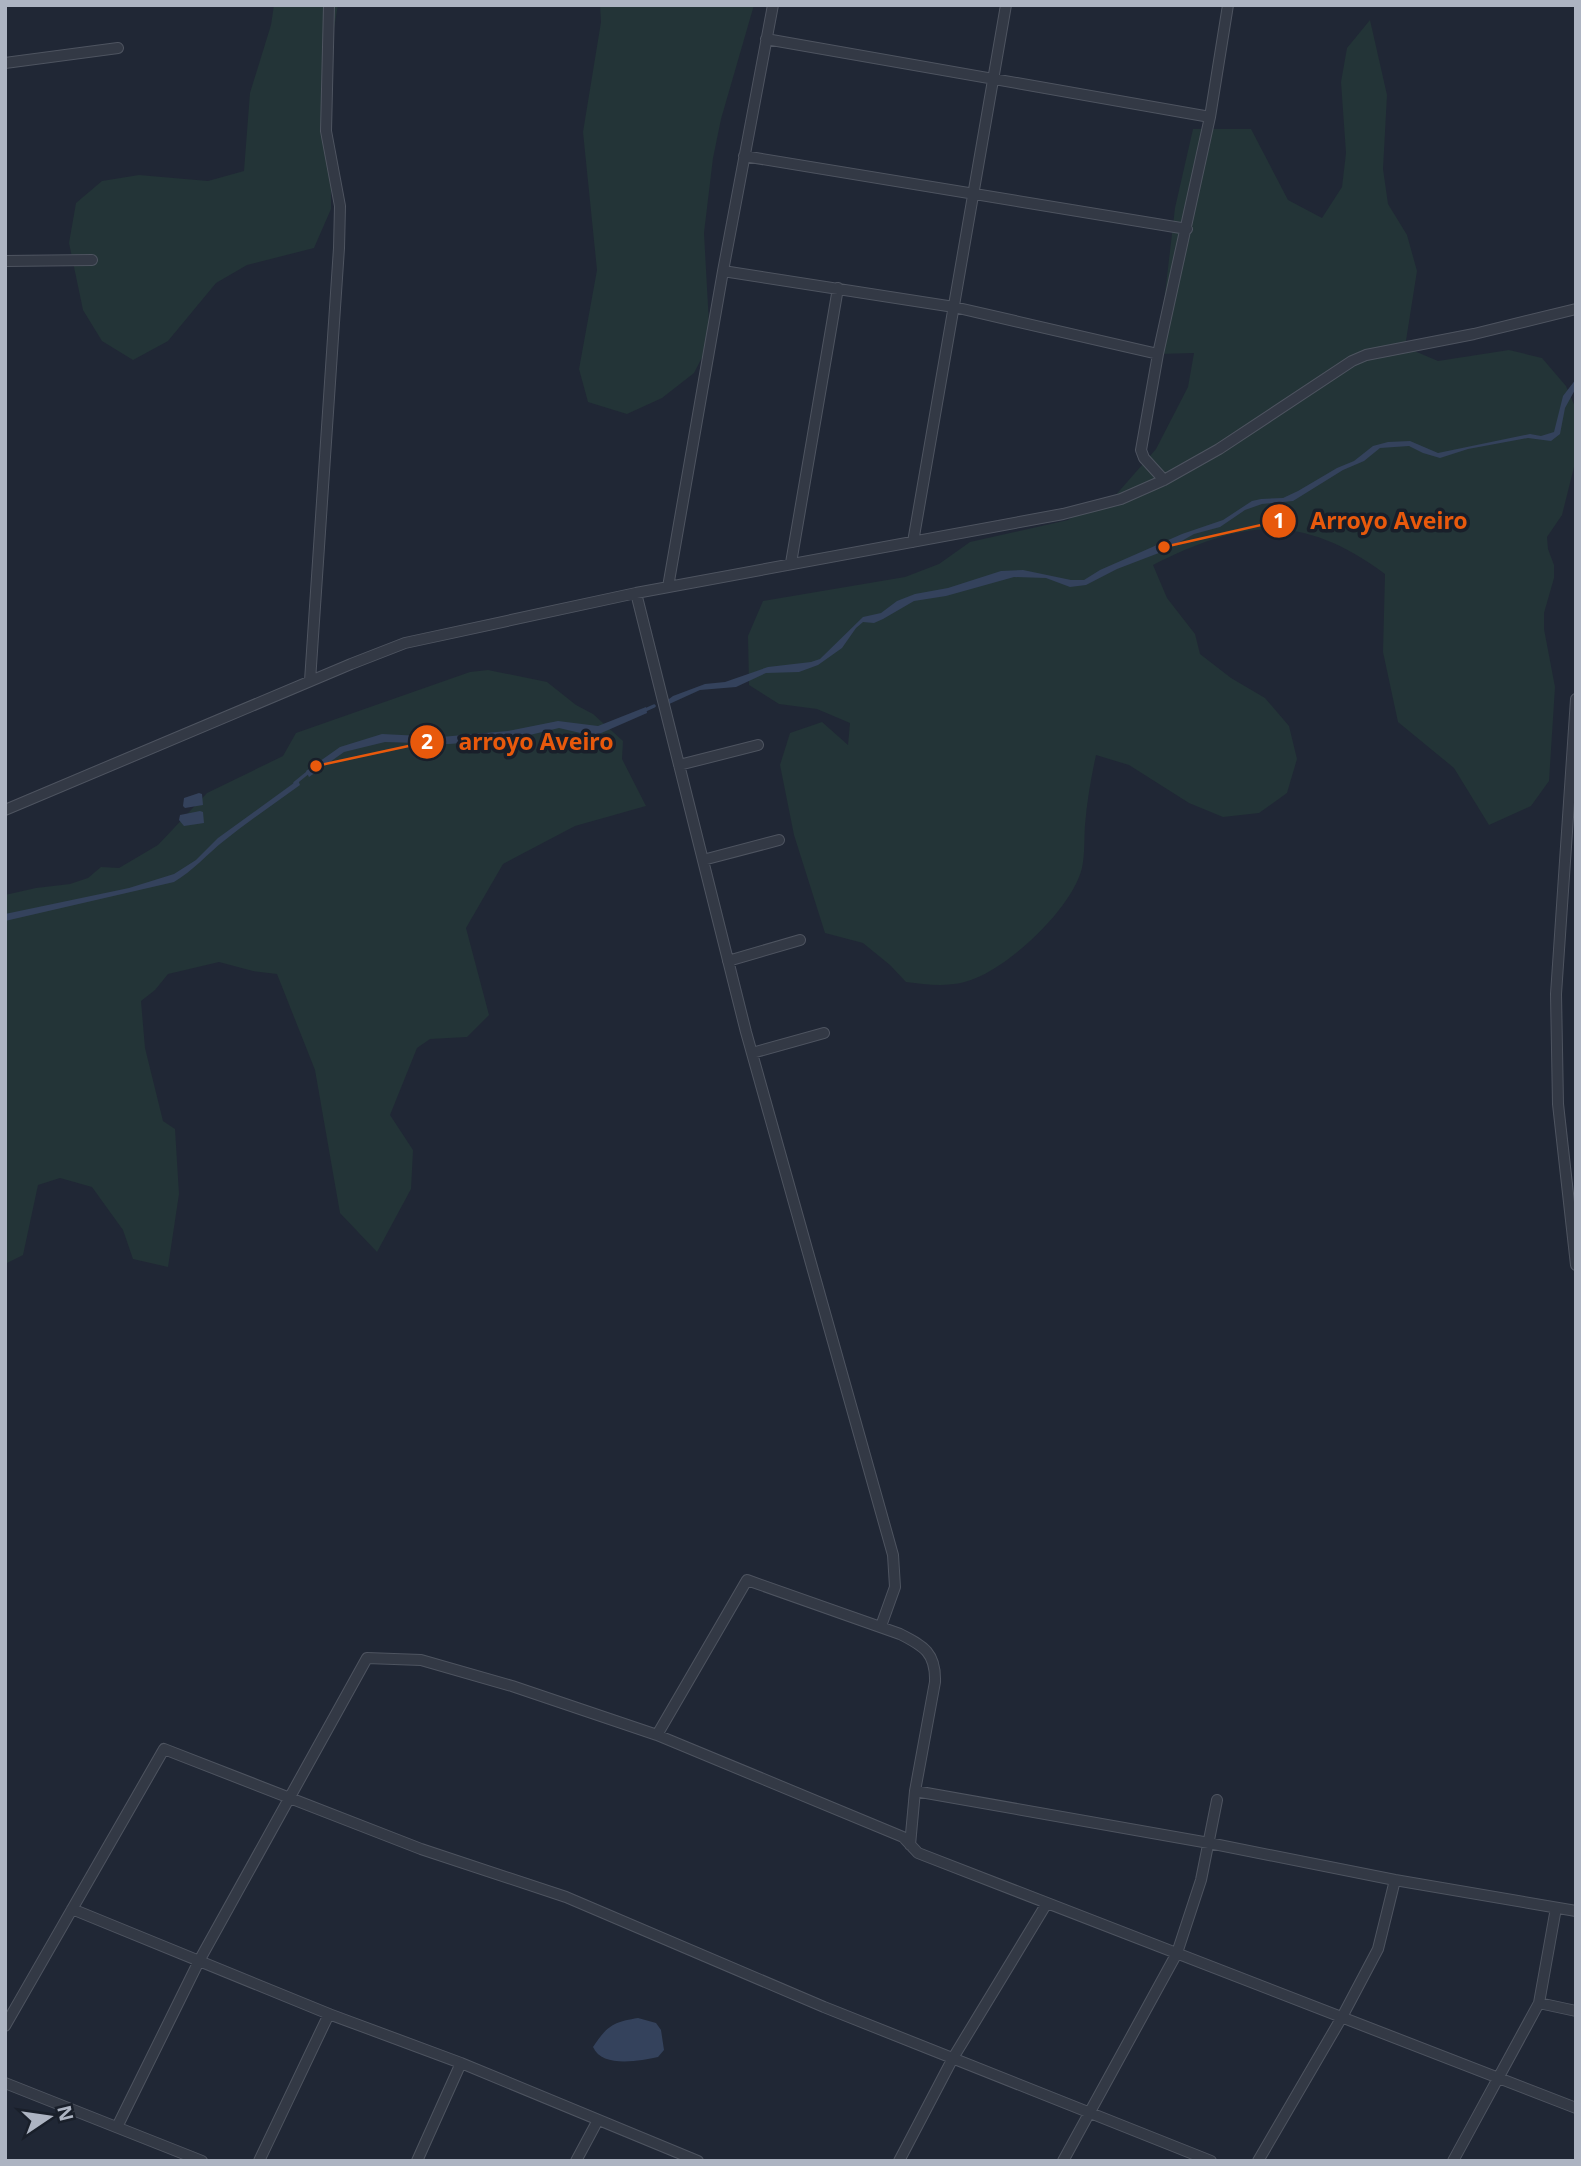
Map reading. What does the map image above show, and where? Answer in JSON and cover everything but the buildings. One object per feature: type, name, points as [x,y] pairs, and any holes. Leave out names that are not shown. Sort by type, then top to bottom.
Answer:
[{"type":"street","points":[[310,681],[339,248],[340,206],[326,131],[329,5]]},
{"type":"street","points":[[667,587],[773,5]]},
{"type":"street","points":[[913,542],[1006,5]]},
{"type":"street","points":[[1164,480],[1144,458],[1141,450],[1158,354],[1210,117],[1228,5]]},
{"type":"street","points":[[766,39],[1210,117]]},
{"type":"street","points":[[5,63],[117,48]]},
{"type":"street","points":[[744,156],[1186,229]]},
{"type":"street","points":[[5,261],[92,260]]},
{"type":"street","points":[[723,271],[954,307],[1158,354]]},
{"type":"street","points":[[791,563],[838,288]]},
{"type":"street","points":[[5,810],[405,643],[636,593],[913,542],[1121,499],[1164,480],[1229,443],[1352,361],[1366,355],[1474,334],[1576,309]]},
{"type":"street","points":[[636,593],[752,1053],[893,1555],[895,1587],[881,1626]]},
{"type":"street","points":[[1576,699],[1556,970],[1558,1104],[1576,1265]]},
{"type":"street","points":[[679,765],[758,745]]},
{"type":"street","points":[[703,860],[779,840]]},
{"type":"street","points":[[728,961],[800,940]]},
{"type":"street","points":[[752,1053],[824,1033]]},
{"type":"street","points":[[657,1735],[747,1580],[881,1626],[915,1641],[930,1653],[936,1669],[915,1791],[910,1845]]},
{"type":"street","points":[[117,2127],[199,1961],[367,1658],[421,1660],[459,1670],[657,1735],[903,1837],[918,1853],[1576,2108]]},
{"type":"street","points":[[5,2026],[163,1749],[421,1849],[566,1896],[824,2007],[1211,2161]]},
{"type":"street","points":[[915,1791],[1576,1911]]},
{"type":"street","points":[[1063,2161],[1177,1953],[1201,1880],[1217,1800]]},
{"type":"street","points":[[1258,2161],[1342,2017],[1378,1949],[1395,1880]]},
{"type":"street","points":[[899,2161],[953,2058],[1047,1903]]},
{"type":"street","points":[[1453,2161],[1539,2003],[1556,1908]]},
{"type":"street","points":[[72,1909],[329,2014],[461,2063],[698,2161]]},
{"type":"street","points":[[1539,2003],[1576,2011]]},
{"type":"street","points":[[259,2161],[329,2014]]},
{"type":"street","points":[[417,2161],[461,2063]]},
{"type":"street","points":[[5,2082],[202,2161]]},
{"type":"street","points":[[576,2161],[598,2120]]},
{"type":"shaded area","points":[[274,5],[338,5],[323,92],[331,170],[331,209],[314,248],[247,265],[216,283],[168,341],[133,360],[102,341],[83,310],[69,243],[76,203],[102,181],[139,175],[208,181],[244,171],[250,93],[271,25]]},
{"type":"shaded area","points":[[600,5],[754,5],[721,119],[713,158],[704,233],[710,342],[694,373],[662,398],[627,414],[588,402],[579,369],[597,270],[583,132],[601,22]]},
{"type":"shaded area","points":[[1370,20],[1387,95],[1383,169],[1388,204],[1407,235],[1417,271],[1405,347],[1438,361],[1509,350],[1542,358],[1566,386],[1576,409],[1576,459],[1562,515],[1547,537],[1554,565],[1554,578],[1544,613],[1544,629],[1555,687],[1549,781],[1531,806],[1489,825],[1454,768],[1398,722],[1383,652],[1385,574],[1355,554],[1326,540],[1298,532],[1271,529],[1215,539],[1153,565],[1167,598],[1195,634],[1200,654],[1231,678],[1265,698],[1289,726],[1297,759],[1287,793],[1259,813],[1223,817],[1189,803],[1129,765],[1096,755],[1087,807],[1082,868],[1076,884],[1054,916],[1007,960],[976,978],[933,985],[906,982],[863,943],[825,933],[794,835],[780,765],[790,733],[822,722],[848,745],[850,723],[817,709],[779,704],[749,685],[748,636],[763,601],[905,577],[939,564],[970,542],[1068,520],[1097,501],[1114,497],[1156,449],[1188,387],[1194,353],[1158,354],[1175,208],[1193,129],[1251,129],[1288,200],[1322,218],[1342,187],[1346,153],[1341,82],[1347,48]]},
{"type":"shaded area","points":[[488,670],[547,682],[576,705],[593,714],[623,741],[622,759],[646,806],[575,826],[503,864],[466,928],[489,1015],[467,1037],[430,1039],[417,1048],[390,1115],[413,1150],[411,1189],[377,1252],[340,1213],[315,1070],[277,974],[219,962],[168,974],[155,990],[141,1001],[145,1048],[163,1121],[175,1129],[179,1194],[168,1267],[133,1259],[123,1230],[92,1187],[60,1178],[38,1185],[23,1255],[5,1264],[5,895],[70,884],[88,878],[101,867],[119,868],[158,845],[207,793],[283,756],[296,733],[470,672]]},
{"type":"water","points":[[1576,379],[1576,388],[1565,408],[1560,434],[1551,441],[1528,438],[1468,449],[1440,458],[1409,446],[1380,448],[1364,461],[1343,470],[1293,501],[1262,504],[1245,510],[1220,527],[1194,534],[1164,551],[1117,569],[1086,585],[1070,587],[1046,578],[1014,577],[946,596],[914,601],[874,623],[863,622],[842,648],[818,665],[799,672],[766,673],[736,687],[700,690],[667,705],[665,702],[673,696],[705,684],[725,682],[768,667],[820,659],[863,617],[881,613],[897,601],[915,594],[948,588],[1001,571],[1023,570],[1071,580],[1084,580],[1100,570],[1182,534],[1223,520],[1252,501],[1283,498],[1354,461],[1373,446],[1410,441],[1438,453],[1530,434],[1541,436],[1554,432],[1563,396]]},
{"type":"water","points":[[646,707],[647,713],[599,734],[589,735],[559,728],[513,739],[449,744],[385,742],[344,752],[309,777],[306,771],[340,747],[382,734],[441,737],[508,731],[558,721],[598,726]]},
{"type":"water","points":[[298,780],[300,785],[218,845],[174,882],[5,921],[5,914],[129,888],[174,874],[196,860],[218,838]]},
{"type":"water","points":[[202,794],[203,805],[183,806],[184,798]]},
{"type":"water","points":[[203,812],[204,823],[184,826],[179,820],[180,815]]},
{"type":"water","points":[[638,2018],[656,2023],[661,2030],[664,2050],[658,2057],[622,2061],[604,2058],[598,2054],[593,2047],[602,2034],[616,2023]]},
{"type":"waterway","points":[[643,711],[654,706]]},
{"type":"waterway","points":[[295,783],[311,770]]},
{"type":"place","name":"Arroyo Aveiro","points":[[1164,547]]},
{"type":"place","name":"arroyo Aveiro","points":[[316,766]]}]
